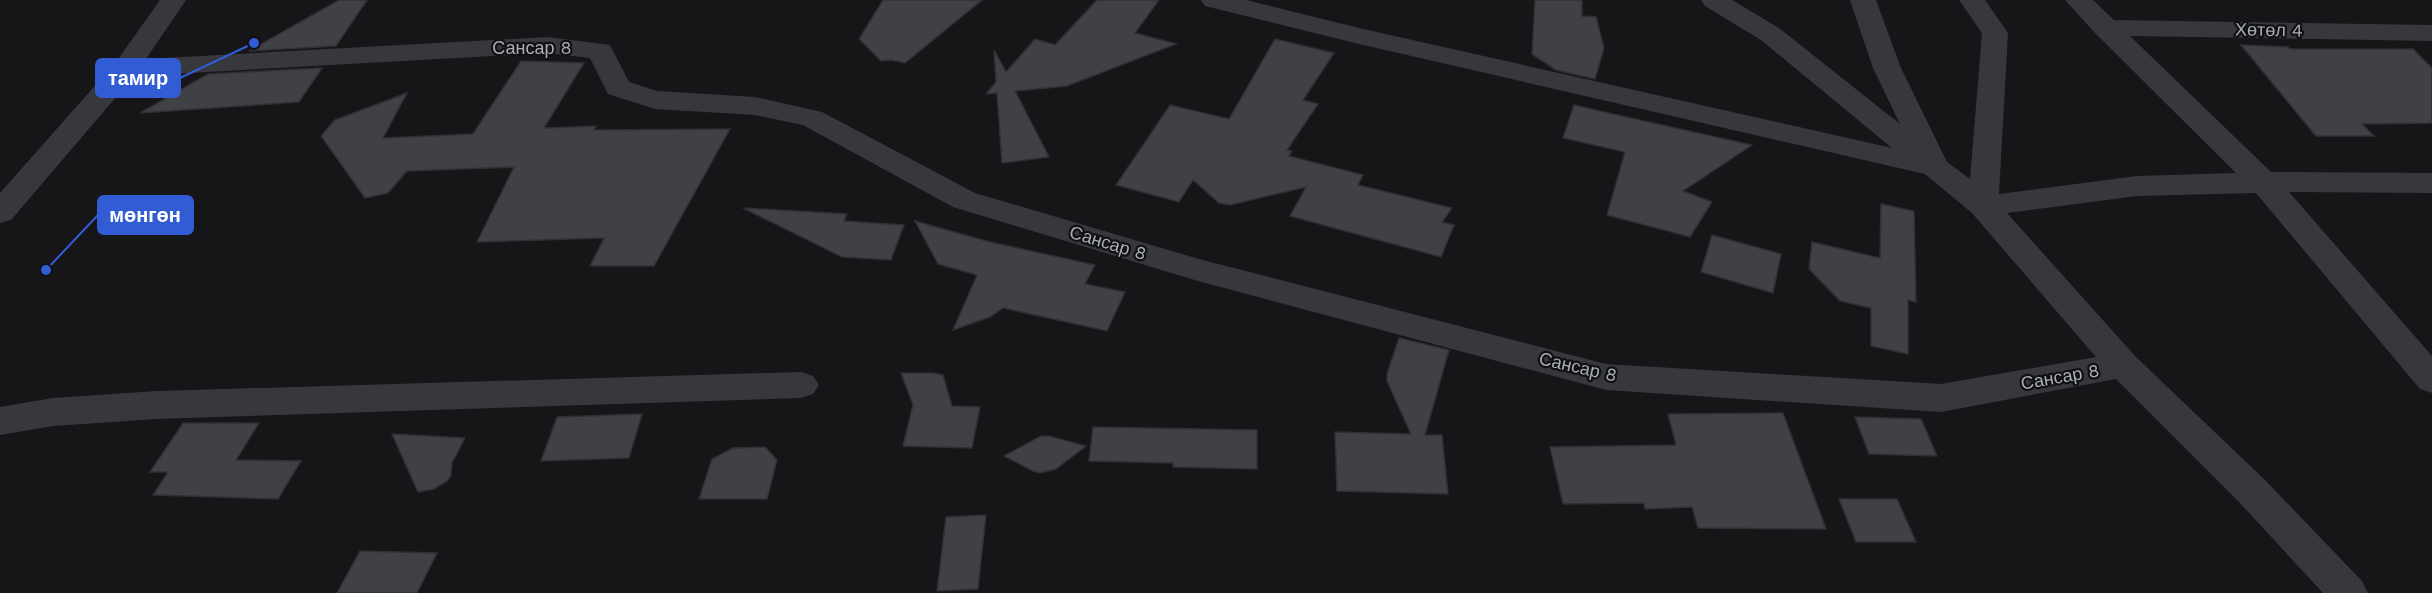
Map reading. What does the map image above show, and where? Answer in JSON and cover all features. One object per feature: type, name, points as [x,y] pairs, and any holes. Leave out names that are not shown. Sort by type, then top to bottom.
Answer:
[{"type":"street","points":[[0,213],[126,68],[172,0]]},
{"type":"street","points":[[1214,0],[1935,168]]},
{"type":"street","points":[[1713,0],[1770,34],[1983,206],[2123,365],[2252,491],[2348,593]]},
{"type":"street","points":[[1863,0],[1887,68],[1935,168]]},
{"type":"street","points":[[1972,0],[1995,33],[1983,206]]},
{"type":"street","points":[[2078,0],[2264,183],[2432,380]]},
{"type":"street","name":"Хөтөл 4","points":[[2105,28],[2432,33]]},
{"type":"street","name":"Сансар 8","points":[[126,68],[548,45],[600,51],[618,88],[655,100],[755,106],[812,118],[964,200],[1198,270],[1606,376],[1941,398],[2123,365]]},
{"type":"street","points":[[1983,206],[2137,186],[2432,183]]},
{"type":"street","points":[[0,421],[53,412],[157,405],[801,385]]},
{"type":"building","points":[[339,0],[367,0],[336,46],[249,51]]},
{"type":"building","points":[[883,0],[982,0],[905,63],[891,60],[881,61],[859,39]]},
{"type":"building","points":[[1097,0],[1159,0],[1135,33],[1176,44],[1067,86],[1015,91],[1049,157],[1002,163],[997,93],[986,94],[996,82],[994,50],[1006,72],[1035,39],[1055,45]]},
{"type":"building","points":[[1535,0],[1582,0],[1582,16],[1596,17],[1604,48],[1595,79],[1556,70],[1532,54]]},
{"type":"building","points":[[1275,39],[1334,53],[1303,100],[1318,104],[1287,150],[1292,151],[1289,156],[1363,175],[1358,185],[1452,208],[1442,222],[1454,225],[1441,257],[1290,216],[1306,187],[1230,205],[1219,203],[1193,180],[1179,202],[1116,185],[1170,105],[1229,119]]},
{"type":"building","points":[[2241,45],[2288,47],[2290,49],[2413,49],[2432,68],[2432,123],[2362,124],[2374,136],[2316,136]]},
{"type":"building","points":[[521,61],[584,63],[544,128],[596,126],[594,130],[730,129],[654,266],[590,266],[604,238],[477,242],[514,167],[407,171],[388,193],[365,198],[321,136],[335,120],[407,93],[383,138],[473,134]]},
{"type":"building","points":[[322,68],[299,102],[140,113],[208,74]]},
{"type":"building","points":[[1574,105],[1752,145],[1683,191],[1712,202],[1690,237],[1607,215],[1625,152],[1563,138]]},
{"type":"building","points":[[1881,204],[1914,211],[1916,302],[1908,300],[1908,354],[1871,346],[1871,308],[1840,301],[1809,269],[1812,242],[1880,258]]},
{"type":"building","points":[[743,208],[847,214],[844,221],[904,225],[891,260],[842,257]]},
{"type":"building","points":[[915,221],[990,242],[1095,265],[1085,284],[1125,292],[1107,331],[1003,308],[990,317],[953,330],[977,275],[938,264]]},
{"type":"building","points":[[1712,235],[1781,254],[1773,293],[1701,272]]},
{"type":"building","points":[[1399,338],[1449,350],[1425,435],[1442,435],[1448,494],[1337,491],[1335,432],[1411,434],[1387,381],[1387,374]]},
{"type":"building","points":[[901,373],[943,375],[952,406],[980,407],[972,448],[903,446],[913,405]]},
{"type":"building","points":[[1783,413],[1826,529],[1698,528],[1692,507],[1645,509],[1644,503],[1563,504],[1550,447],[1676,445],[1668,414]]},
{"type":"building","points":[[642,414],[629,458],[541,461],[557,417]]},
{"type":"building","points":[[1855,417],[1921,419],[1937,456],[1869,454]]},
{"type":"building","points":[[183,423],[259,423],[236,460],[301,461],[278,499],[153,495],[168,472],[150,472]]},
{"type":"building","points":[[1093,427],[1257,430],[1257,469],[1173,467],[1173,463],[1089,461]]},
{"type":"building","points":[[392,434],[465,438],[452,463],[451,475],[447,481],[434,489],[418,492]]},
{"type":"building","points":[[1041,436],[1086,446],[1056,469],[1040,473],[1004,456]]},
{"type":"building","points":[[765,447],[777,460],[767,499],[699,499],[712,459],[733,448]]},
{"type":"building","points":[[1839,499],[1897,499],[1916,542],[1856,542]]},
{"type":"building","points":[[986,515],[978,589],[937,591],[946,517]]},
{"type":"building","points":[[360,551],[437,553],[417,593],[337,593]]},
{"type":"place","name":"тамир","points":[[254,43]]},
{"type":"place","name":"мөнгөн","points":[[46,270]]}]
